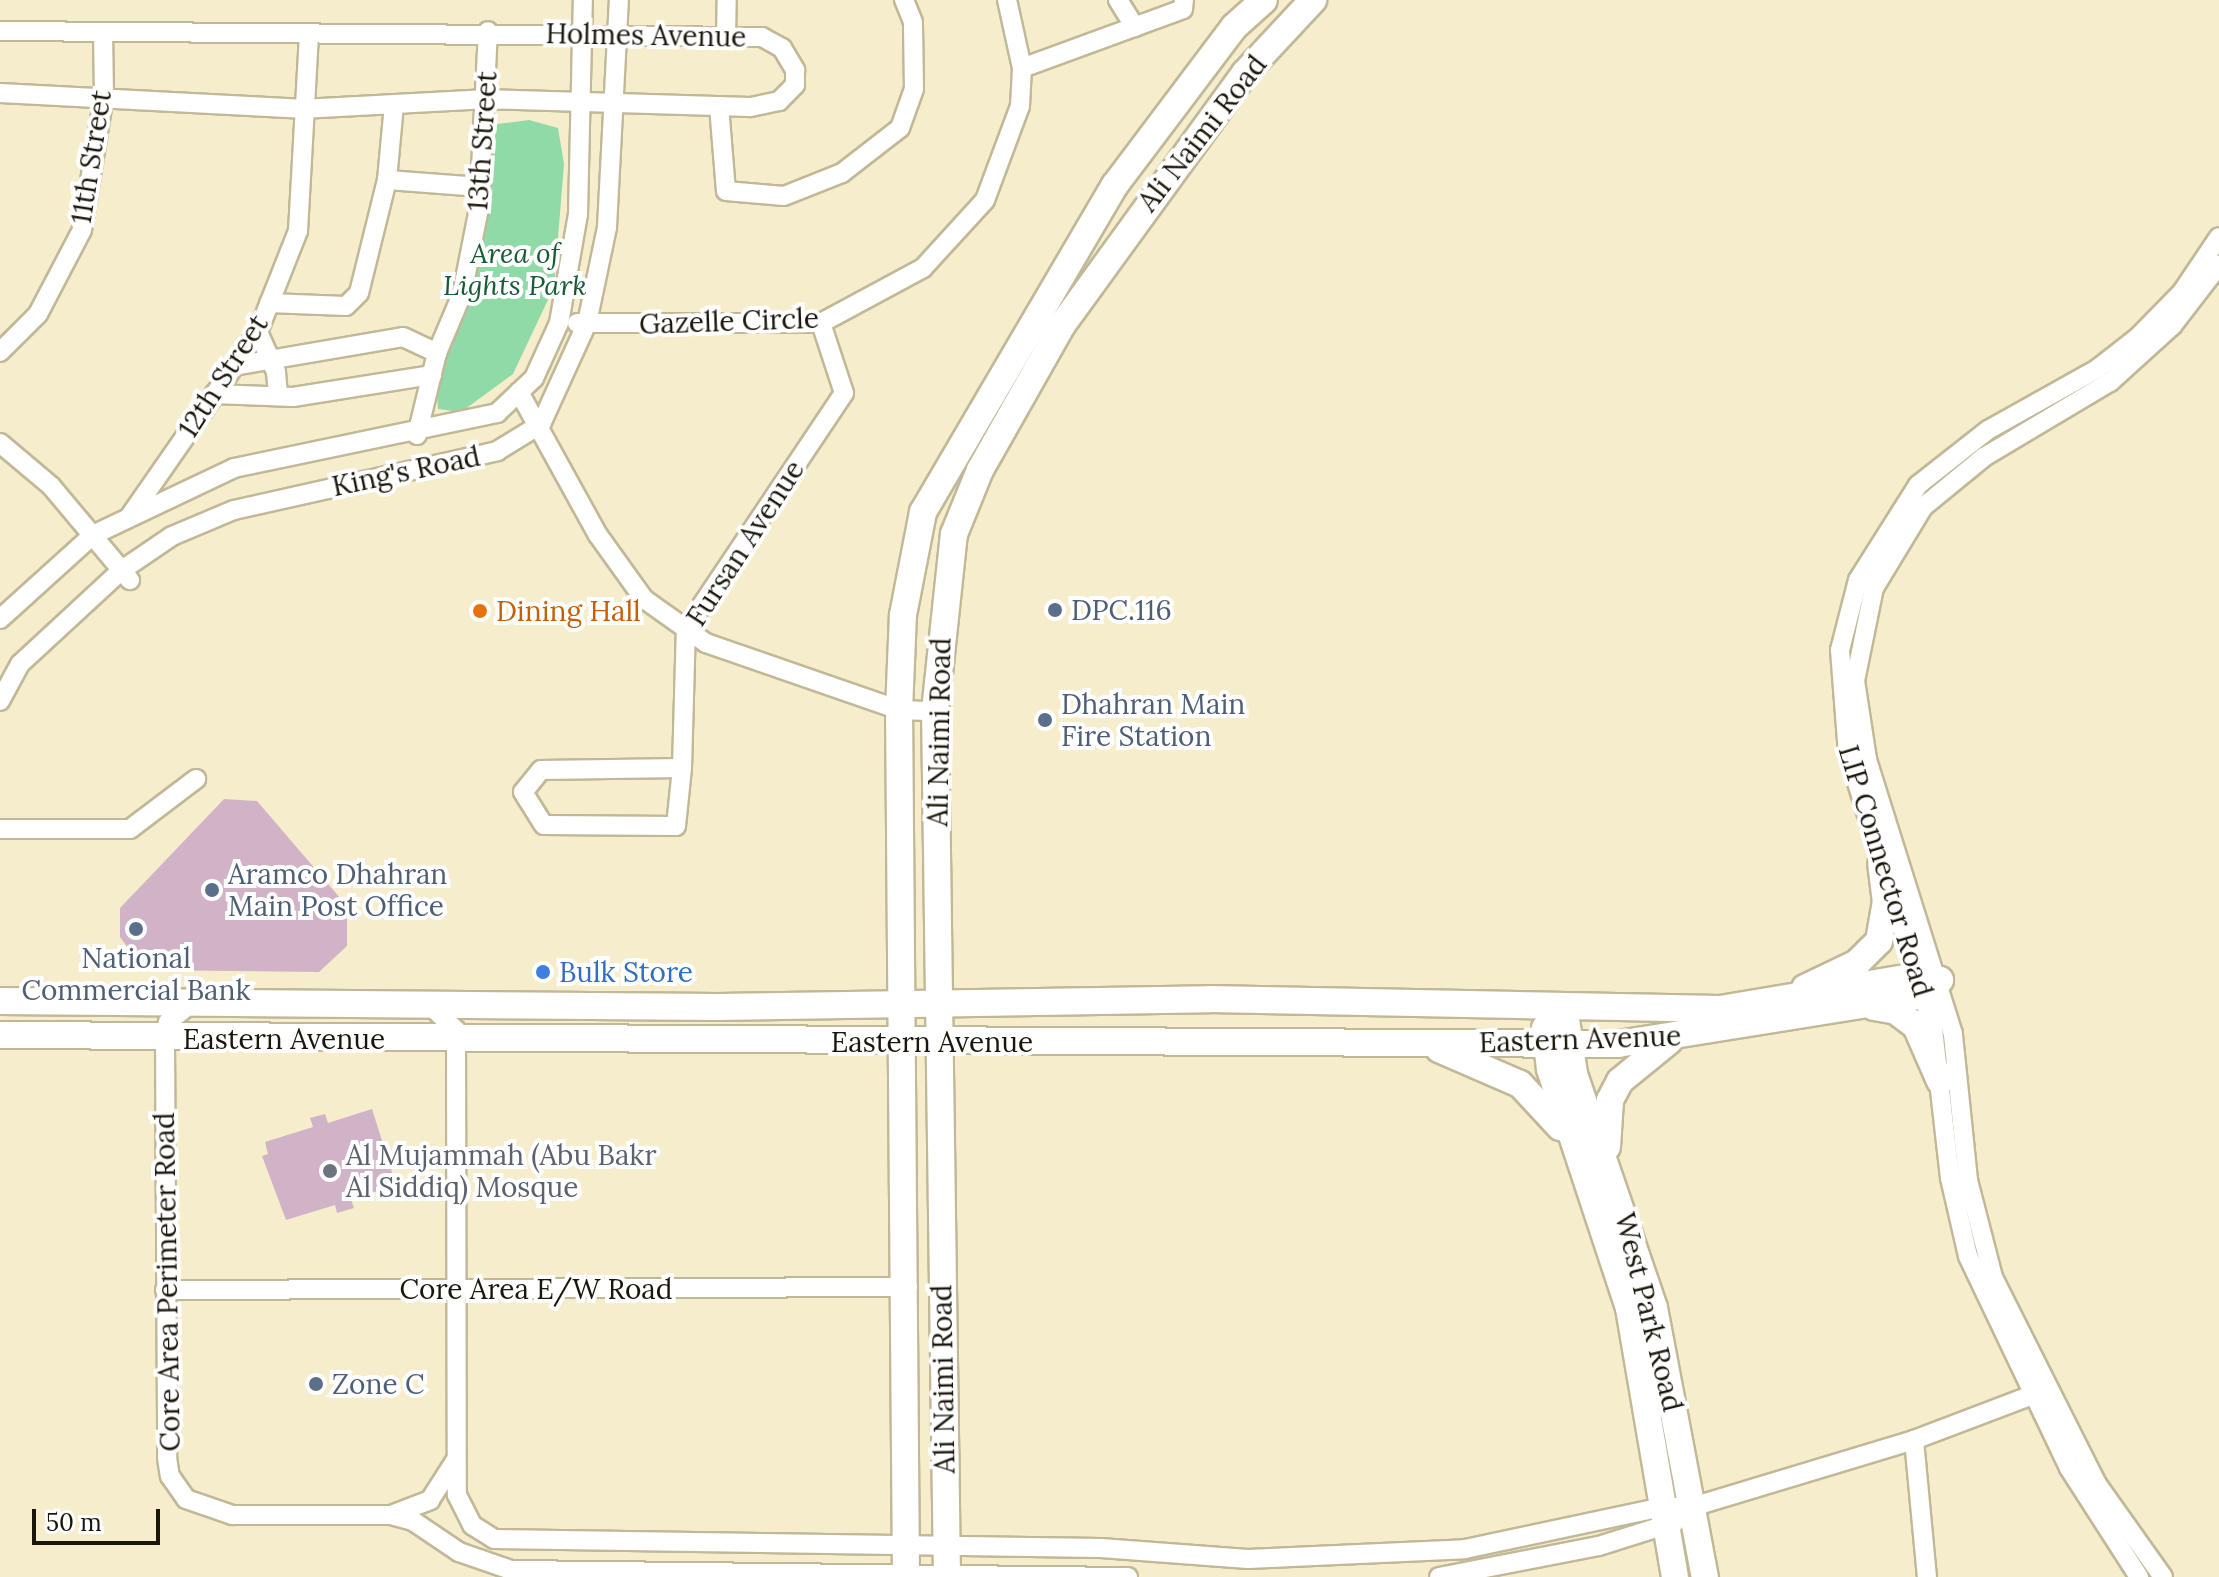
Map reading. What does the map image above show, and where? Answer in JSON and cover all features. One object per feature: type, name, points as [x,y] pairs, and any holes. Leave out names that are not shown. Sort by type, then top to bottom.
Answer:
[{"type":"main road","name":"Ali Naimi Road","points":[[906,1575],[908,1287],[899,710],[903,615],[923,512],[1115,185],[1234,27],[1264,0]]},
{"type":"main road","name":"Ali Naimi Road","points":[[947,1565],[935,711],[945,575],[954,534],[980,470],[1062,325],[1130,224],[1245,73],[1313,0]]},
{"type":"main road","name":"Eastern Avenue","points":[[1773,1004],[1857,963],[1879,941],[1886,903],[1881,864]]},
{"type":"main road","name":"Eastern Avenue","points":[[0,1001],[432,1007],[938,1002],[1773,1004],[1927,984]]},
{"type":"main road","name":"Eastern Avenue","points":[[0,1035],[165,1039],[906,1043],[1557,1043],[1674,1039],[1862,1007],[1927,984]]},
{"type":"main road","name":"West Park Road","points":[[1555,1005],[1557,1043],[1595,1168],[1629,1308],[1675,1577]]},
{"type":"main road","name":"Eastern Avenue","points":[[1862,1007],[1907,1017],[1923,1035],[1940,1081]]},
{"type":"main road","points":[[1595,1168],[1610,1100],[1630,1067],[1674,1039]]},
{"type":"main road","points":[[1396,1041],[1447,1051],[1520,1084],[1555,1117],[1595,1168]]},
{"type":"main road","name":"West Park Road","points":[[1595,1168],[1654,1308],[1705,1577]]},
{"type":"street","name":"King's Road","points":[[0,619],[93,535],[234,468],[417,435],[497,413],[534,378],[559,323],[578,214],[583,0]]},
{"type":"street","points":[[541,424],[587,323],[607,227],[616,103],[619,0]]},
{"type":"street","points":[[726,39],[727,0]]},
{"type":"street","points":[[719,106],[726,191],[784,196],[842,173],[883,144],[905,115],[914,89],[913,22],[904,0]]},
{"type":"street","name":"Gazelle Circle","points":[[559,323],[821,323],[923,268],[985,200],[1020,106],[1022,68],[1007,0]]},
{"type":"street","points":[[1118,0],[1135,27]]},
{"type":"street","points":[[1022,68],[1183,9],[1184,0]]},
{"type":"street","name":"Holmes Avenue","points":[[0,31],[309,35],[488,31],[726,39],[762,37],[782,48],[795,70],[795,85],[779,101],[719,106],[488,99],[306,109],[104,96],[0,93]]},
{"type":"street","name":"13th Street","points":[[417,435],[437,353],[462,294],[481,187],[488,99],[488,31]]},
{"type":"street","name":"11th Street","points":[[0,352],[38,314],[82,230],[104,96],[103,33]]},
{"type":"street","name":"12th Street","points":[[130,517],[258,332],[298,231],[309,35]]},
{"type":"street","points":[[269,303],[346,306],[359,293],[387,180],[394,104]]},
{"type":"street","points":[[387,180],[481,187]]},
{"type":"street","name":"LIP Connector Road","points":[[2163,1577],[2103,1496],[2040,1393],[1968,1256],[1950,1178],[1927,984],[1881,864],[1848,754],[1839,688],[1848,610],[1874,548],[1918,485],[1950,456],[2138,337],[2182,292],[2219,237]]},
{"type":"street","name":"LIP Connector Road","points":[[2139,1577],[2098,1521],[2040,1393],[1981,1241],[1927,984],[1858,720],[1857,653],[1874,588],[1900,536],[1946,485],[2110,382],[2172,326],[2219,265]]},
{"type":"street","name":"Fursan Avenue","points":[[682,768],[541,770],[523,792],[544,825],[676,826],[682,768],[686,629],[844,393],[821,323]]},
{"type":"street","points":[[258,332],[271,359],[278,395]]},
{"type":"street","points":[[234,366],[403,337],[437,353]]},
{"type":"street","points":[[214,394],[278,395],[432,375]]},
{"type":"street","points":[[519,392],[541,424],[598,535],[644,599],[706,643],[899,710],[935,711]]},
{"type":"street","name":"King's Road","points":[[0,701],[20,664],[172,536],[234,510],[497,451],[541,424]]},
{"type":"street","points":[[0,443],[51,486],[126,575]]},
{"type":"street","points":[[0,829],[130,829],[196,779]]},
{"type":"street","points":[[165,1039],[168,1022],[188,1006]]},
{"type":"street","points":[[432,1007],[453,1021],[456,1040],[458,1452],[463,1514],[494,1539],[906,1546],[947,1565],[1011,1575],[1128,1577]]},
{"type":"street","name":"Core Area Perimeter Road","points":[[165,1039],[165,1290],[167,1458],[170,1476],[186,1499],[232,1515],[391,1515]]},
{"type":"street","name":"Core Area E/W Road","points":[[165,1290],[908,1287]]},
{"type":"street","points":[[1439,1577],[1665,1518],[1692,1507],[1914,1440],[2040,1393]]},
{"type":"street","points":[[1914,1440],[1927,1577]]},
{"type":"street","points":[[391,1515],[430,1500],[458,1452]]},
{"type":"street","points":[[391,1515],[413,1521],[459,1552],[511,1570],[906,1575],[947,1565],[1393,1556],[1492,1545],[1665,1518]]},
{"type":"green space","name":"Area of Lights Park","points":[[529,120],[558,128],[564,164],[554,287],[513,374],[461,412],[438,409],[436,383],[473,274],[497,124]]},
{"type":"building","points":[[224,799],[257,801],[347,906],[347,946],[319,972],[144,970],[120,937],[120,908]]},
{"type":"building","name":"Al Mujammah (Abu Bakr Al Siddiq) Mosque","points":[[372,1109],[396,1185],[351,1200],[354,1208],[337,1213],[335,1205],[286,1220],[262,1156],[268,1154],[265,1142],[313,1127],[310,1118],[325,1114],[328,1123]]},
{"type":"place","name":"DPC.116","points":[[1055,610]]},
{"type":"place","name":"Dining Hall","points":[[480,611]]},
{"type":"place","name":"Dhahran Main Fire Station","points":[[1045,720]]},
{"type":"place","name":"Aramco Dhahran Main Post Office","points":[[212,890]]},
{"type":"place","name":"National Commercial Bank","points":[[136,929]]},
{"type":"place","name":"Bulk Store","points":[[543,972]]},
{"type":"place","name":"Al Mujammah (Abu Bakr Al Siddiq) Mosque","points":[[330,1171]]},
{"type":"place","name":"Zone C","points":[[316,1384]]}]
